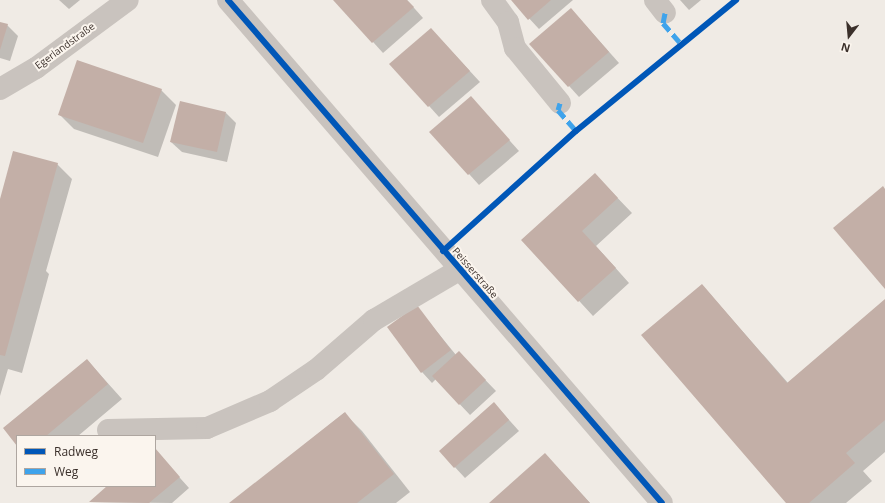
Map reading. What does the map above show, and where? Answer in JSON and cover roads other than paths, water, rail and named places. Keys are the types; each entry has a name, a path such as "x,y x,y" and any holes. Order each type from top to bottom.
{"street":[{"name":"Egerlandstraße","path":"0,89 36,68 128,0"},
{"name":"Peisserstraße","path":"228,0 459,270 662,503"},
{"path":"492,0 508,22 515,48 560,103"},
{"path":"108,430 207,428 270,401 316,370 374,320 459,270"}]}
